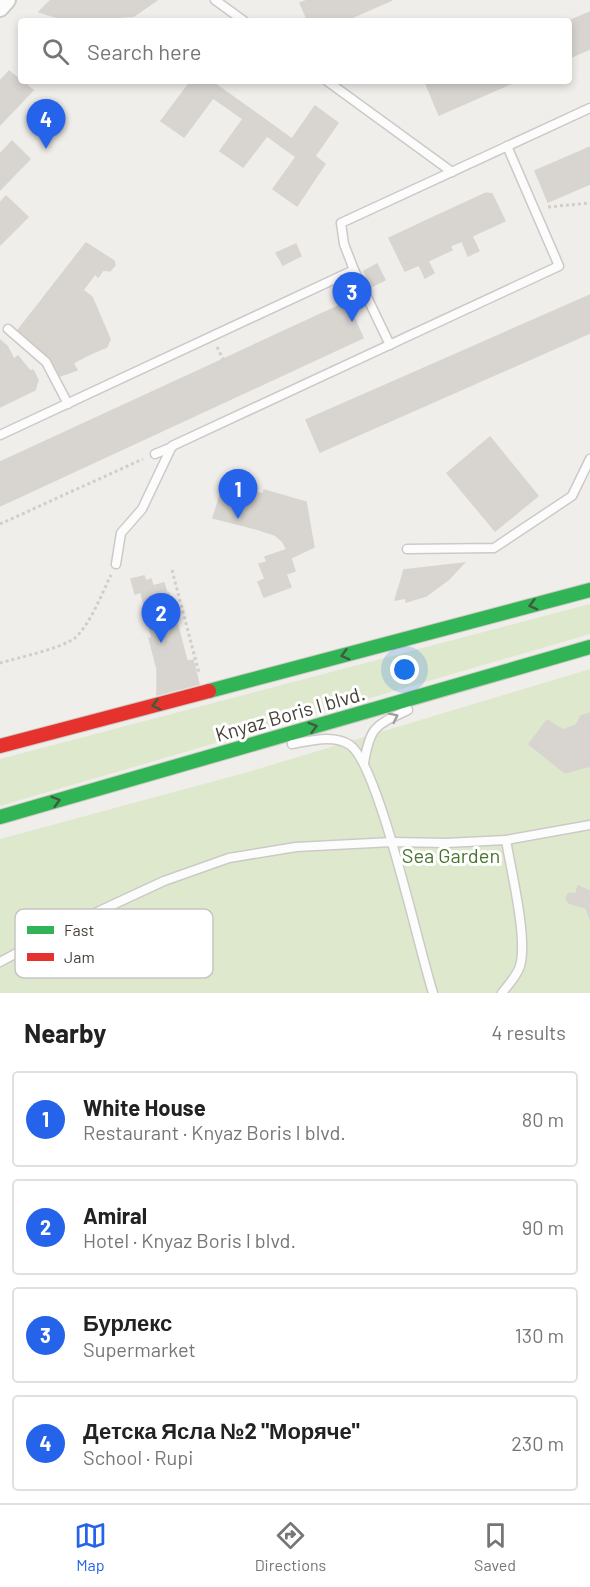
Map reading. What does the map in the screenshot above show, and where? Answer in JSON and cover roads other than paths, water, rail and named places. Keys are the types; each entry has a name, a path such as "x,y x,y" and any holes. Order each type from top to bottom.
{"main road":[{"name":"Knyaz Boris I blvd.","path":"0,746 590,590"},
{"name":"Knyaz Boris I blvd.","path":"0,817 590,646"}],"street":[{"path":"0,8 7,0"}],"lane":[{"path":"215,0 240,18"},
{"path":"331,84 452,172"},
{"path":"390,345 354,270 344,244 341,223 590,108"},
{"path":"155,454 559,266 507,146"},
{"path":"0,435 354,270"},
{"path":"8,329 46,362 68,404"},
{"path":"116,564 121,533 142,509 172,446"},
{"path":"407,549 494,548 572,496 590,459"},
{"path":"364,763 369,737 378,725 472,681"},
{"path":"287,745 335,739 353,748 364,763 392,842 433,993"},
{"path":"201,759 277,747"},
{"path":"104,909 164,881 229,858 297,847 392,842 446,843 506,840 590,825"},
{"path":"502,993 518,972 521,963 522,933 506,840"},
{"path":"0,962 15,954"}],"place":[{"name":"Детска Ясла №2 \"Моряче\"","path":"46,149"},
{"name":"Бурлекс","path":"352,322"},
{"name":"White House","path":"238,519"},
{"name":"Amiral","path":"161,643"}],"park label":[{"name":"Sea Garden","path":"451,855"}]}
